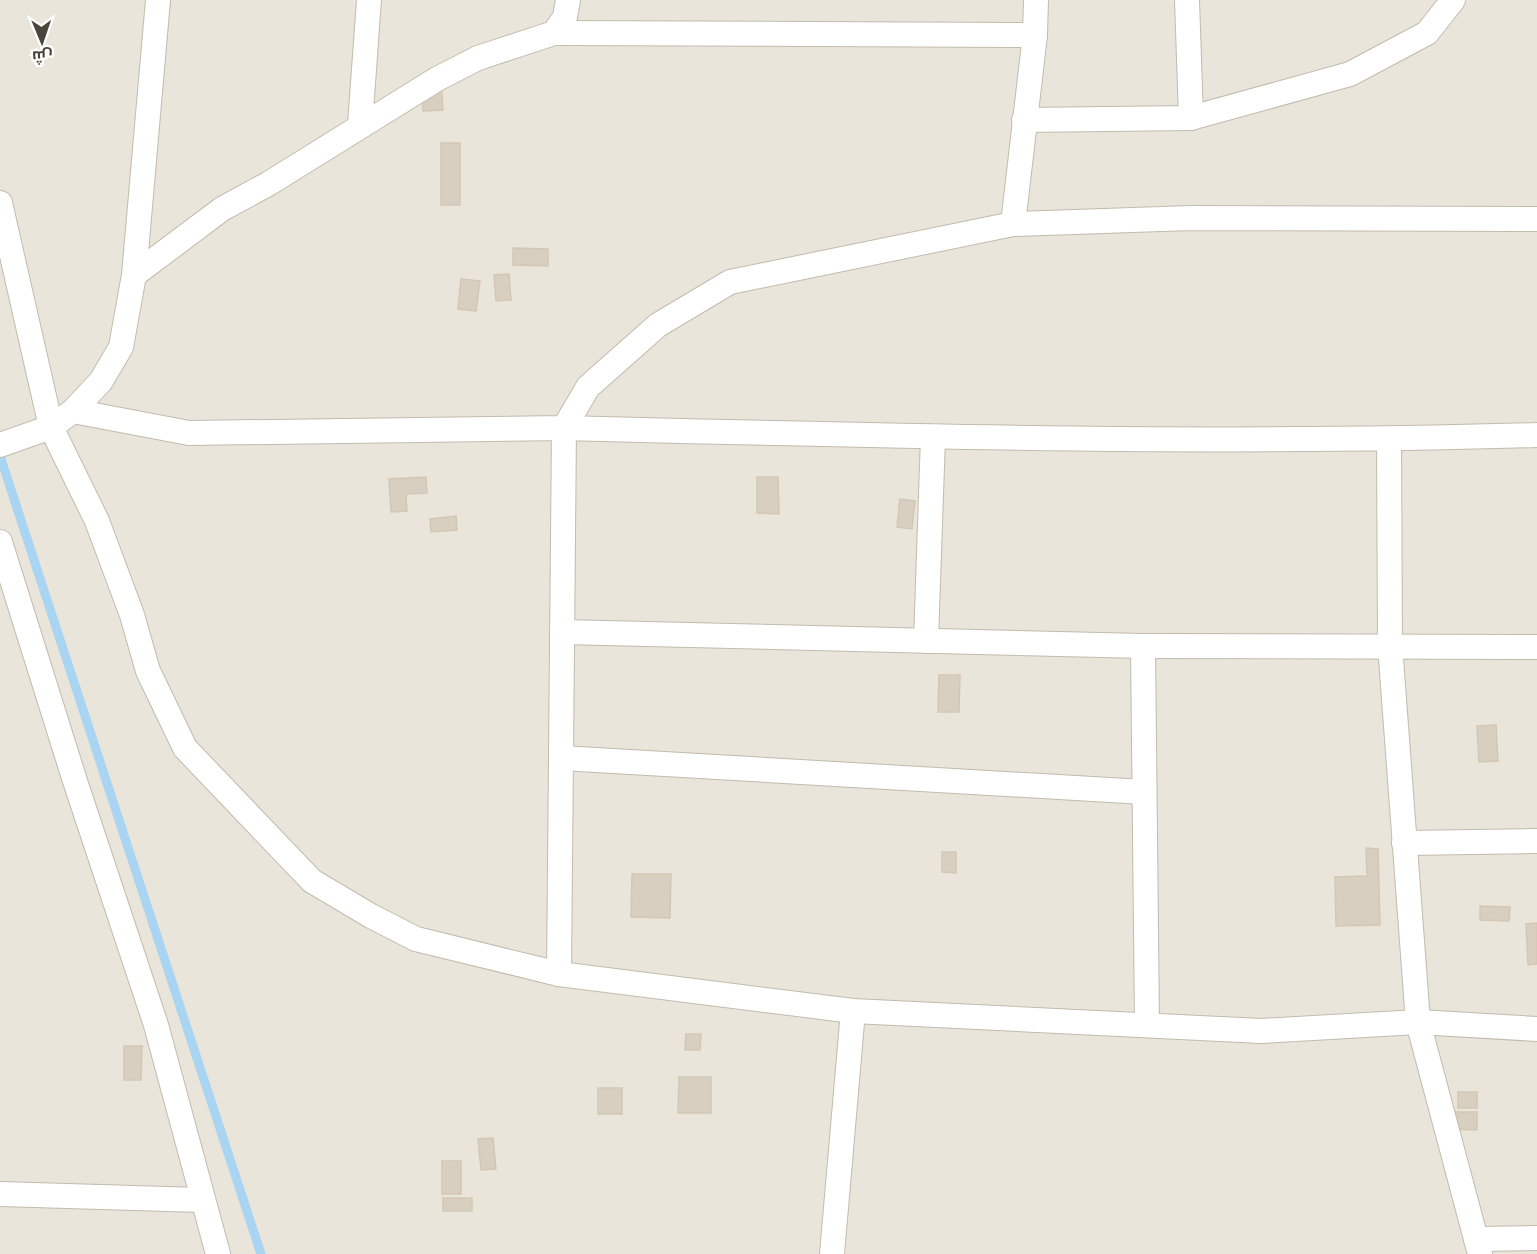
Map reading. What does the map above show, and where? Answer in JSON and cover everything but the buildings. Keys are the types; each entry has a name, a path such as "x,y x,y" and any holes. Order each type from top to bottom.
{"street":[{"path":"0,445 51,427 73,411 101,381 122,347 134,275 158,0"},
{"path":"360,125 369,0"},
{"path":"554,33 565,17 568,0"},
{"path":"1012,224 1035,35 1036,0"},
{"path":"1187,0 1191,118"},
{"path":"1024,120 1191,118 1350,74 1427,33 1453,0"},
{"path":"134,275 222,209 268,184 437,79 478,58 554,33 1035,35"},
{"path":"0,203 51,427 97,521 132,615 148,671 184,748 312,881 371,916 416,939 559,974 853,1011 1261,1031 1418,1023 1537,1029"},
{"path":"559,974 564,428 588,387 658,325 729,282 1012,224 1191,218 1537,219"},
{"path":"73,411 189,433 564,428 933,437 1389,440 1537,435"},
{"path":"926,641 933,437"},
{"path":"1389,440 1390,645 1418,1023 1478,1246 1537,1238"},
{"path":"0,542 75,781 156,1026 201,1200 218,1254"},
{"path":"562,632 1143,646 1537,647"},
{"path":"1143,646 1147,1025"},
{"path":"561,758 1144,792"},
{"path":"1404,843 1537,841"},
{"path":"832,1254 853,1011"},
{"path":"0,1194 201,1200"}],"shaded area":[{"path":"0,0 1537,0 1537,1254 0,1254"}],"waterway":[{"path":"0,456 261,1254"}]}
